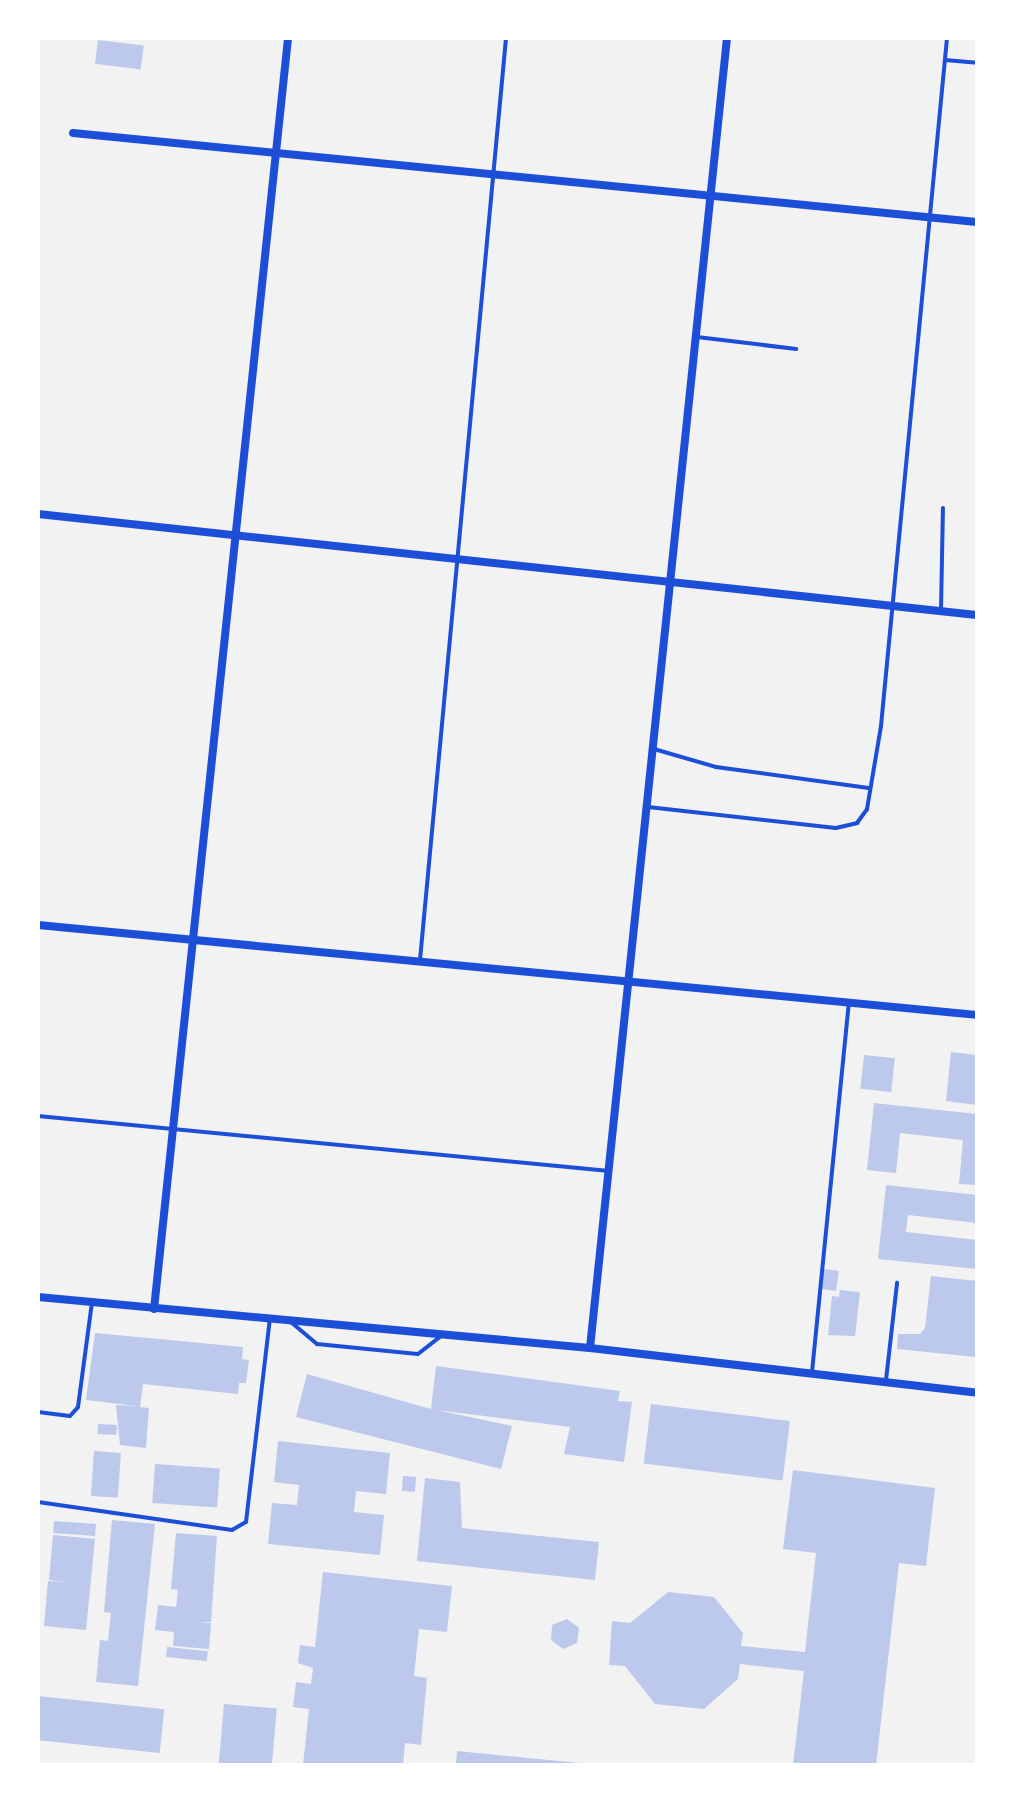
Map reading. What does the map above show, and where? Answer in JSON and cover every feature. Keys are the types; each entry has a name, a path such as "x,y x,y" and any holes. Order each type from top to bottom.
{"street":[{"path":"154,1309 288,38"},
{"path":"590,1348 672,585 708,195 727,38"},
{"path":"73,133 977,222"},
{"path":"38,514 237,533 672,585 977,615"},
{"path":"38,925 977,1015"},
{"path":"38,1297 590,1348 977,1393"}],"lane":[{"path":"419,962 454,559 506,38"},
{"path":"648,807 836,828 857,823 867,809 881,726 890,606 947,38"},
{"path":"945,60 977,63"},
{"path":"695,337 796,349"},
{"path":"940,611 943,508"},
{"path":"654,749 716,767 869,788"},
{"path":"811,1374 849,1003"},
{"path":"38,1116 609,1171"},
{"path":"886,1383 897,1283"},
{"path":"38,1412 70,1416 78,1407 92,1302"},
{"path":"38,1502 232,1530 246,1522 270,1319"},
{"path":"291,1321 317,1344 418,1354 443,1335"}],"building":[{"path":"98,40 144,46 141,69 95,64"},
{"path":"951,1052 977,1055 977,1105 946,1101"},
{"path":"864,1055 895,1058 891,1092 860,1089"},
{"path":"874,1103 977,1114 977,1185 959,1184 963,1140 900,1133 896,1173 867,1170"},
{"path":"886,1185 977,1195 977,1223 908,1215 906,1232 977,1240 977,1269 878,1259"},
{"path":"824,1269 839,1271 836,1291 821,1289"},
{"path":"931,1276 977,1281 976,1357 897,1349 898,1334 920,1334 925,1328"},
{"path":"840,1290 860,1292 855,1336 828,1335 832,1296 839,1297"},
{"path":"95,1333 243,1347 242,1359 249,1360 246,1383 239,1383 238,1394 143,1384 140,1407 149,1408 146,1448 120,1445 116,1405 137,1406 86,1400"},
{"path":"436,1366 620,1391 618,1401 632,1402 624,1462 564,1454 570,1427 437,1410 512,1426 501,1469 296,1417 307,1374 431,1409"},
{"path":"651,1404 790,1421 783,1481 644,1464"},
{"path":"98,1424 117,1425 116,1435 97,1434"},
{"path":"278,1441 390,1453 386,1494 356,1491 354,1512 384,1515 380,1555 268,1544 272,1503 297,1505 299,1485 274,1482"},
{"path":"94,1451 121,1453 118,1498 91,1496"},
{"path":"155,1464 220,1469 217,1507 152,1503"},
{"path":"793,1470 935,1488 926,1566 899,1563 876,1765 793,1765 804,1671 740,1664 738,1679 704,1709 655,1704 625,1666 609,1665 612,1621 630,1623 668,1592 714,1597 743,1633 741,1646 805,1652 816,1553 783,1549"},
{"path":"403,1476 416,1477 415,1492 402,1491"},
{"path":"425,1478 460,1482 462,1528 599,1542 595,1580 417,1561"},
{"path":"112,1520 155,1524 138,1686 96,1682 100,1640 108,1641 111,1613 104,1612"},
{"path":"54,1521 96,1524 95,1536 53,1533"},
{"path":"176,1533 217,1536 211,1622 199,1622 211,1623 209,1649 173,1646 174,1632 155,1630 158,1605 176,1607 178,1590 171,1589"},
{"path":"53,1535 95,1539 86,1630 44,1626 48,1581 67,1582 49,1580"},
{"path":"323,1572 452,1586 447,1632 419,1629 414,1676 427,1678 421,1745 405,1743 403,1765 303,1765 309,1709 293,1707 296,1682 311,1684 313,1668 298,1663 300,1645 315,1647"},
{"path":"567,1619 579,1628 577,1643 563,1649 551,1640 552,1625"},
{"path":"167,1647 208,1651 207,1661 166,1657"},
{"path":"38,1696 164,1709 160,1753 38,1740"},
{"path":"224,1704 277,1709 272,1765 219,1765"},
{"path":"457,1751 579,1763 579,1765 456,1765"}]}
